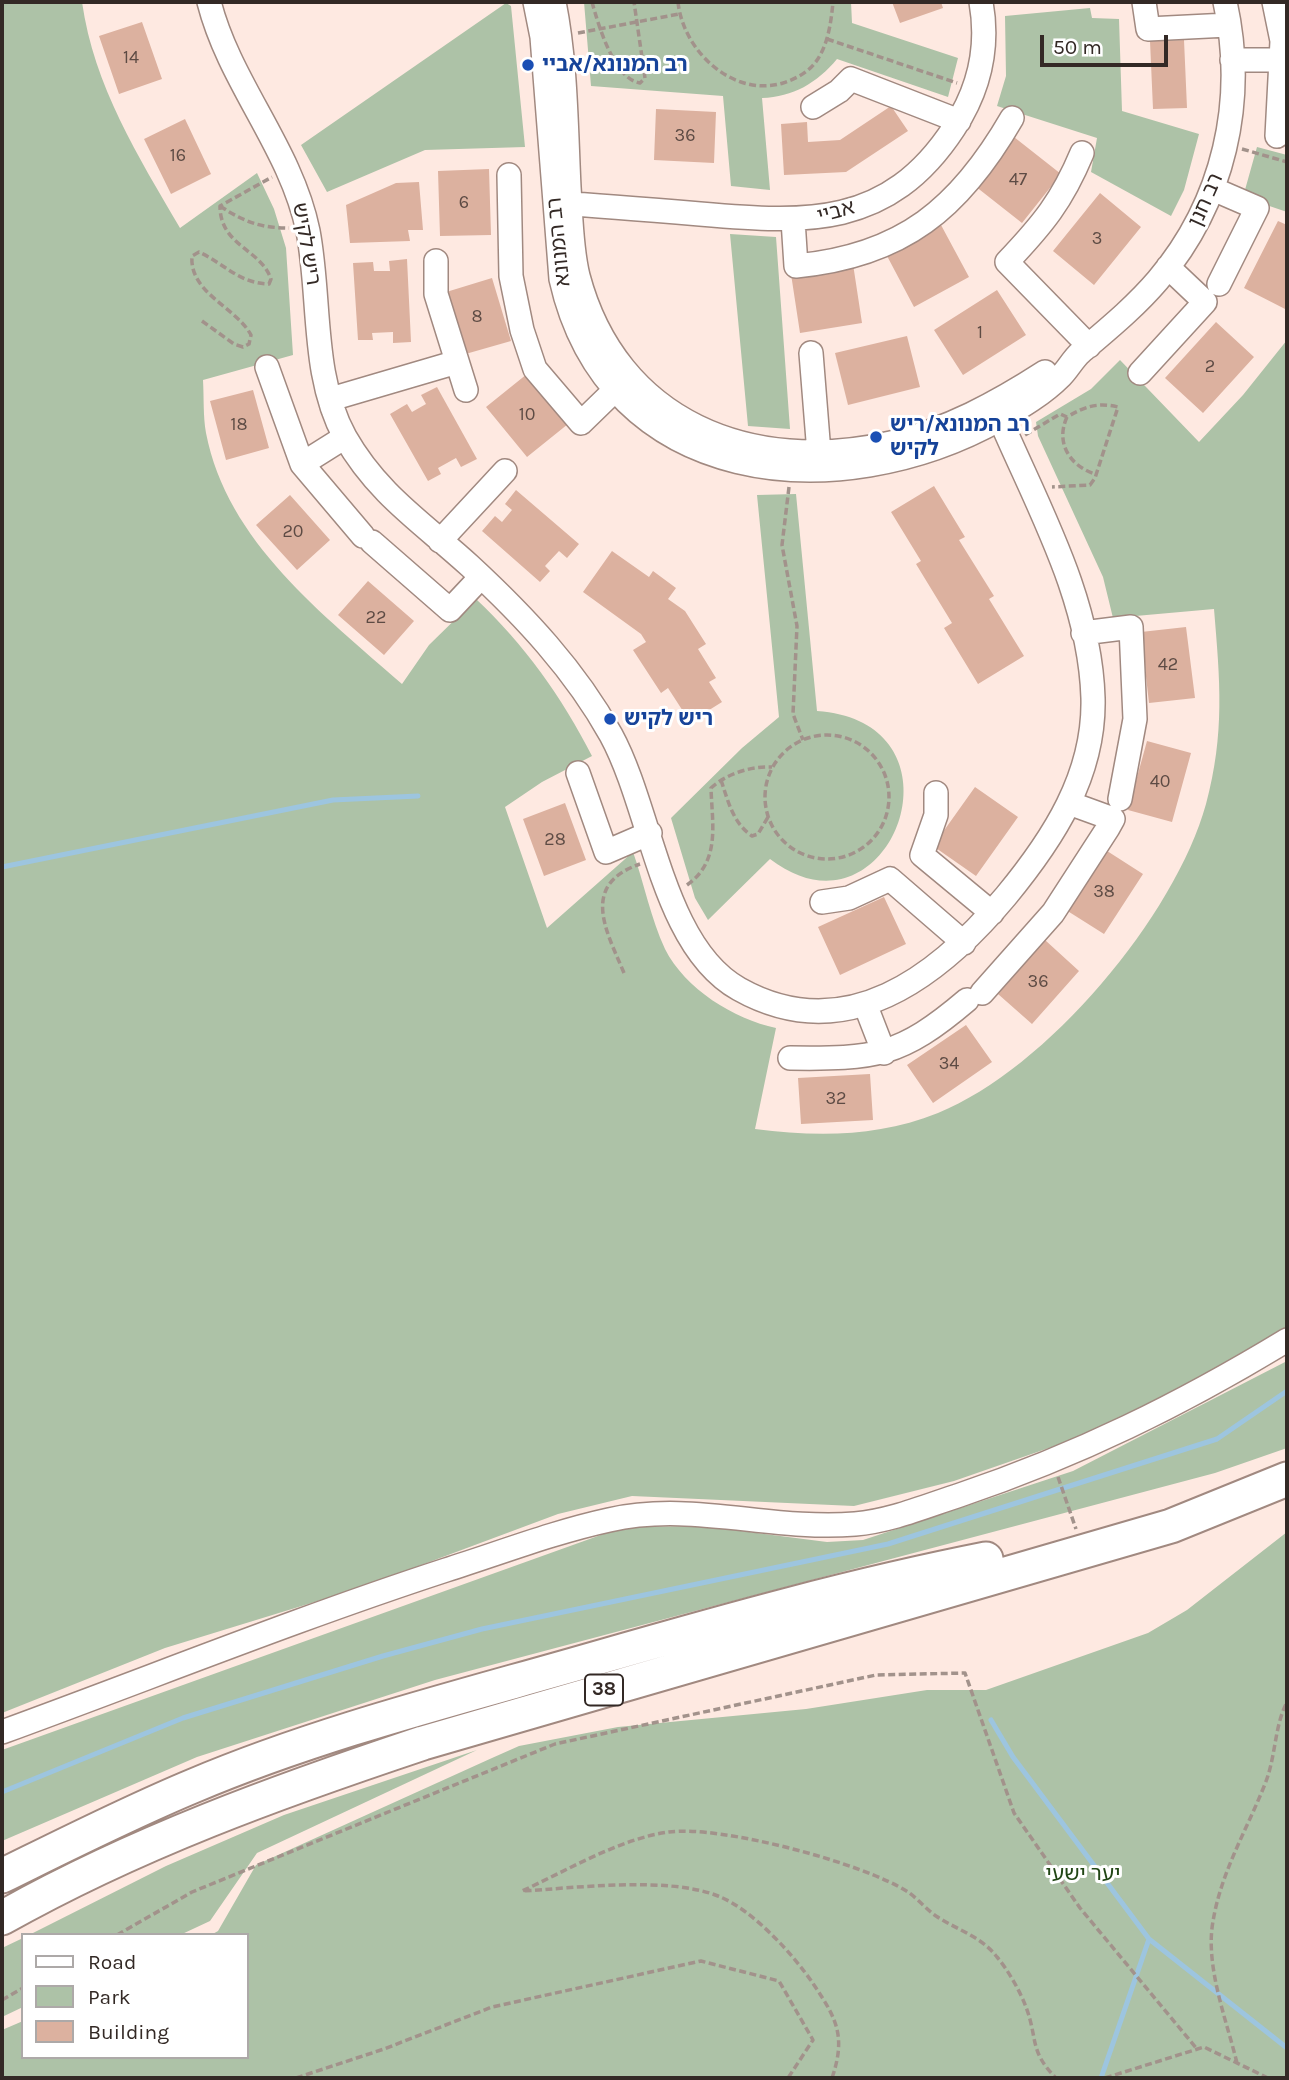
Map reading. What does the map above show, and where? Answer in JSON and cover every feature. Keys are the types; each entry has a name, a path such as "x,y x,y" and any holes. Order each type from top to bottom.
{"highway":[{"name":"38","path":"2,1918 194,1825 310,1780 423,1743 1171,1526 1224,1507 1287,1479"},
{"name":"38","path":"2,1876 195,1785 404,1713 877,1580 1080,1541 1224,1507"}],"street":[{"name":"ריש לקיש","path":"209,2 218,33 233,67 288,169 307,227 319,341 331,399 345,437 386,494 481,577 547,644 597,712 627,769 682,927 694,948 720,976 738,989 782,1007 837,1010 865,1004 912,984 964,943 992,913 1049,841 1079,779 1092,725 1091,686 1083,633 1070,584 997,412"},
{"name":"רב המנונא","path":"535,2 542,37 562,203 577,272 585,299 607,347 645,394 665,410 715,436 776,451 818,453 893,443 997,412"},
{"name":"רב המנונא","path":"554,2 560,37 566,301 584,345 616,389 657,425 701,449 750,465 792,471 830,472 888,463 949,443 997,412"},
{"name":"אביי","path":"562,203 793,220 828,217 853,209 906,182 927,164 959,121 975,89 984,50 981,2"},
{"path":"1144,2 1148,29 1228,25"},
{"name":"רב חנן","path":"997,412 1046,390 1084,350 1132,307 1184,246 1213,188 1226,145 1233,91 1225,2"},
{"path":"1274,2 1280,27 1282,60 1277,136"},
{"path":"1232,60 1282,60"},
{"path":"813,107 839,91 850,79 959,121"},
{"path":"793,220 796,266 854,256 888,243 923,225 948,206 997,144 1012,118"},
{"path":"1082,153 1066,193 1044,223 1007,262 1084,350"},
{"path":"509,174 510,276 522,330 535,369 581,423 616,389"},
{"path":"1213,188 1257,208 1219,284"},
{"path":"436,261 436,294 466,390"},
{"path":"1140,373 1205,302 1168,267"},
{"path":"811,353 818,453"},
{"path":"331,399 457,362"},
{"path":"267,367 302,464 368,539 450,610 481,577"},
{"path":"302,464 345,437"},
{"path":"440,541 505,471"},
{"path":"1083,633 1131,627 1135,719 1120,799"},
{"path":"578,773 606,852 650,833"},
{"path":"936,793 936,815 922,855 992,913"},
{"path":"790,1058 850,1059 884,1053 924,1033 974,997 1053,914 1087,865 1113,819 1069,803"},
{"path":"822,902 849,898 890,879 964,943"},
{"path":"865,1004 884,1053"},
{"path":"2,1732 336,1606 578,1527 646,1514 688,1513 824,1525 858,1524 901,1514 1053,1463 1173,1406 1287,1340"}],"path":[{"path":"592,2 599,29 622,73 633,82 640,83 645,78 634,2"},
{"path":"678,2 685,31 703,56 722,73 742,84 769,87 797,78 814,64 827,39 833,2"},
{"path":"560,37 679,14"},
{"path":"827,39 975,89"},
{"path":"1226,145 1287,162"},
{"path":"220,206 288,169"},
{"path":"220,206 242,221 263,228 307,227"},
{"path":"202,321 233,344 243,347 249,344 251,335 247,326 203,287 191,268 192,256 199,252 233,276 252,284 269,284 271,279 268,268 241,248 226,229 220,218 220,206"},
{"path":"1029,487 1076,488 1090,485 1096,475 1118,407 1105,404 1088,406 1067,417 1062,439 1066,450 1082,470 1096,475"},
{"path":"1011,445 1048,419 1060,414 1067,417"},
{"path":"792,471 782,545 797,626 793,714 803,740"},
{"path":"824,735 839,736 868,750 878,762 889,791 884,821 866,846 853,854 823,859 794,850 782,841 768,817 764,798 772,767 781,754 803,740 824,735"},
{"path":"671,896 696,878 710,857 714,833 711,789 721,779 758,766 772,767"},
{"path":"721,779 729,804 746,832 752,836 758,834 768,817"},
{"path":"624,973 601,918 604,895 626,869 658,858"},
{"path":"1053,1463 1080,1541"},
{"path":"120,1933 192,1892 555,1744 876,1675 965,1673 1014,1813 1080,1908 1197,2049"},
{"path":"1237,2063 1216,1972 1212,1929 1227,1866 1266,1782 1275,1751 1280,1715 1287,1702"},
{"path":"832,2078 840,2040 836,2018 799,1961 771,1933 719,1896 680,1887 522,1891 639,1838 668,1832 702,1830 776,1845 874,1876 909,1892 935,1916 984,1942 1026,2007 1037,2057 1056,2078"},
{"path":"296,2078 384,2049 492,2007 701,1961 779,1981 813,2040 788,2078"},
{"path":"2,2000 21,1989"},
{"path":"1105,2078 1204,2047 1268,2078"}],"green space":[{"path":"2,2 82,2 96,63 107,91 134,147 180,228 257,173 274,209 286,248 293,355 203,380 206,433 217,472 235,508 257,542 311,603 402,684 429,645 476,599 526,653 555,692 592,756 542,782 505,807 547,928 633,852 656,926 674,964 712,1000 760,1024 776,1028 755,1129 848,1133 893,1127 938,1113 980,1092 1021,1062 1063,1025 1101,984 1136,939 1166,893 1190,848 1206,804 1216,754 1219,707 1214,609 1113,618 1103,577 1038,436 1036,422 1091,389 1120,360 1199,442 1243,395 1287,340 1287,1328 1229,1368 1092,1433 954,1481 854,1506 632,1496 558,1514 357,1589 165,1648 2,1713"},
{"path":"584,2 851,2 852,23 958,58 948,97 837,59 804,87 784,95 762,98 770,190 731,186 723,96 591,86"},
{"path":"506,3 511,6 525,147 425,150 327,192 301,145"},
{"path":"1090,8 1092,18 1119,19 1122,111 1199,134 1184,190 1171,216 1091,172 1097,138 997,106 1006,76 1005,16"},
{"path":"1257,147 1287,155 1287,212 1243,197"},
{"path":"730,234 776,237 790,429 748,426"},
{"path":"796,494 817,711 866,724 894,752 904,787 898,824 880,856 850,876 813,880 770,859 708,920 695,898 671,818 742,748 779,717 757,495"},
{"path":"1287,1361 1287,1448 1215,1473 435,1680 197,1757 2,1841 2,1750 623,1527 702,1526 827,1542 863,1540 1073,1471"},
{"name":"יער ישעי","path":"1287,1532 1287,2078 2,2078 2,2030 21,2022 21,2059 248,2059 248,1933 214,1933 256,1865 519,1746 618,1727 806,1709 927,1690 986,1690 1148,1633 1187,1610"},
{"path":"477,1750 257,1853 210,1921 184,1933 33,1933 166,1866 284,1815"},
{"path":"21,1939 21,2008 2,2017 2,1948"}],"building":[{"path":"892,2 941,2 943,8 900,23"},
{"path":"142,22 162,79 119,94 99,36"},
{"path":"1184,40 1187,108 1153,109 1150,41"},
{"path":"891,106 908,131 846,172 784,175 781,124 807,122 808,142 840,140"},
{"path":"656,109 716,112 714,163 654,160"},
{"path":"185,119 211,174 171,194 144,139"},
{"path":"1014,137 1061,174 1022,223 975,186"},
{"path":"489,169 491,235 440,236 438,171"},
{"path":"419,182 423,230 408,230 410,241 350,243 346,205 396,183"},
{"path":"1100,193 1141,227 1094,285 1053,251"},
{"path":"1278,221 1287,225 1287,310 1244,288"},
{"path":"941,225 969,277 914,307 886,254"},
{"path":"407,259 411,342 393,343 393,332 372,333 373,340 358,340 353,263 373,262 374,271 390,271 389,261"},
{"path":"853,264 862,323 800,333 791,274"},
{"path":"492,278 511,341 462,355 443,293"},
{"path":"997,290 1026,335 963,375 934,330"},
{"path":"1216,322 1254,357 1203,413 1165,378"},
{"path":"907,336 920,387 848,405 835,353"},
{"path":"527,374 568,424 527,457 486,407"},
{"path":"437,387 477,459 461,467 456,458 438,468 441,474 428,481 390,414 407,404 412,412 426,404 421,395"},
{"path":"253,390 269,448 226,460 210,401"},
{"path":"934,486 965,537 959,540 994,596 989,599 1024,656 978,684 944,628 952,623 916,564 921,561 891,512"},
{"path":"516,490 579,544 567,558 559,551 545,566 550,571 540,582 482,531 495,516 502,522 512,510 505,504"},
{"path":"290,495 330,540 297,570 256,525"},
{"path":"612,551 649,577 653,571 676,588 668,599 685,611 706,644 698,649 716,678 709,682 722,702 690,722 668,688 661,693 633,650 646,642 641,634 583,592"},
{"path":"368,581 414,621 384,655 338,615"},
{"path":"1186,627 1195,698 1149,703 1141,632"},
{"path":"1147,741 1191,753 1172,822 1128,810"},
{"path":"975,787 1018,817 976,876 933,846"},
{"path":"565,803 586,860 544,876 523,819"},
{"path":"1104,849 1143,874 1104,934 1066,910"},
{"path":"884,897 906,944 840,975 818,927"},
{"path":"1045,940 1079,971 1032,1024 998,994"},
{"path":"966,1025 992,1062 933,1103 907,1065"},
{"path":"870,1074 873,1120 801,1124 798,1078"}],"waterway":[{"path":"2,867 333,800 418,796"},
{"path":"2,1792 183,1718 383,1656 482,1629 888,1544 1217,1439 1287,1391"},
{"path":"991,1720 1013,1757 1149,1939 1287,2048"},
{"path":"1101,2078 1149,1939"}],"place":[{"name":"רב המנונא/אביי","path":"528,65"},
{"name":"רב המנונא/ריש לקיש","path":"876,437"},
{"name":"ריש לקיש","path":"610,719"}]}
